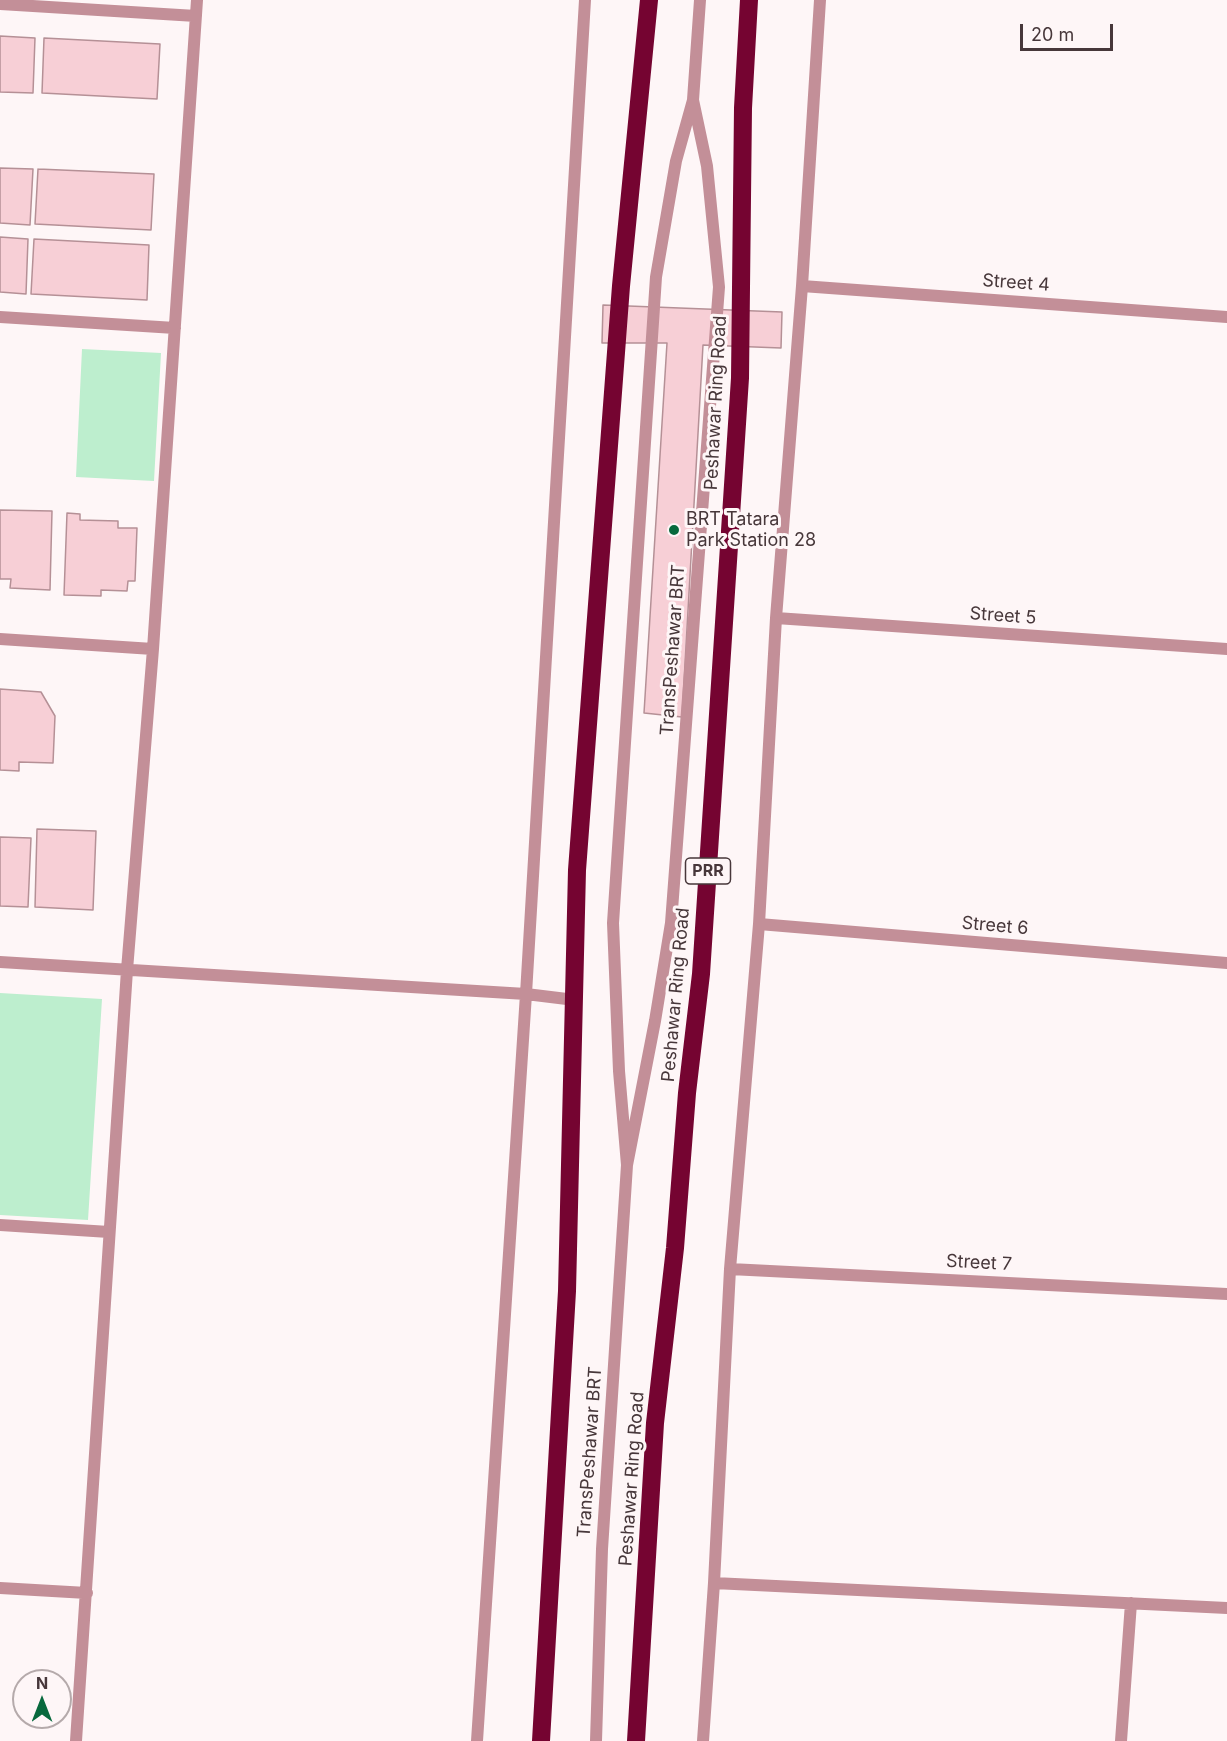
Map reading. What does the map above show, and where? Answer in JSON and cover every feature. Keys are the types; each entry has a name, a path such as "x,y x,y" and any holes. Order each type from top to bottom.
{"highway":[{"path":"541,1741 567,1291 577,870 621,286 649,0"},
{"name":"Peshawar Ring Road","path":"636,1741 655,1423 675,1248 687,1093 701,974 740,378 743,108 749,0"}],"street":[{"path":"76,1741 127,970 153,649 197,0"},
{"path":"477,1741 526,994 585,0"},
{"name":"TransPeshawar BRT","path":"627,1165 619,1071 613,923 656,277 676,161 693,100 700,0"},
{"path":"703,1741 714,1583 730,1269 759,924 776,618 802,286 820,0"},
{"path":"0,4 196,16"},
{"name":"TransPeshawar BRT","path":"596,1741 602,1549 627,1165 655,1021 670,922 719,287 707,166 693,100"},
{"name":"Street 4","path":"802,286 1227,317"},
{"path":"0,317 175,328"},
{"name":"Street 5","path":"776,618 1227,649"},
{"path":"0,639 153,649"},
{"name":"Street 6","path":"759,924 1227,963"},
{"path":"0,962 526,994 575,1000"},
{"path":"0,1225 109,1232"},
{"name":"Street 7","path":"730,1269 1227,1294"},
{"path":"714,1583 1227,1608"},
{"path":"0,1588 87,1593"},
{"path":"1121,1741 1131,1603"}],"green space":[{"path":"82,349 161,353 154,481 76,477"},
{"path":"0,993 102,999 88,1220 0,1215"}],"building":[{"path":"0,36 35,38 33,93 0,92"},
{"path":"44,38 160,44 157,99 42,93"},
{"path":"0,168 33,169 30,225 0,223"},
{"path":"38,169 154,174 151,230 35,224"},
{"path":"0,237 28,239 26,294 0,292"},
{"path":"34,239 149,245 147,300 31,294"},
{"name":"BRT Tatara Park Station 28","path":"603,305 782,312 781,348 703,345 682,717 644,713 667,343 602,343"},
{"path":"0,510 52,511 50,590 10,588 11,579 0,579"},
{"path":"67,513 80,514 80,520 118,521 118,528 137,528 135,581 128,581 127,591 101,590 101,596 64,595"},
{"path":"0,689 41,692 55,716 53,763 19,762 19,771 0,770"},
{"path":"37,829 96,831 93,910 35,907"},
{"path":"0,837 31,838 28,907 0,906"}],"place":[{"name":"BRT Tatara Park Station 28","path":"674,530"}]}
